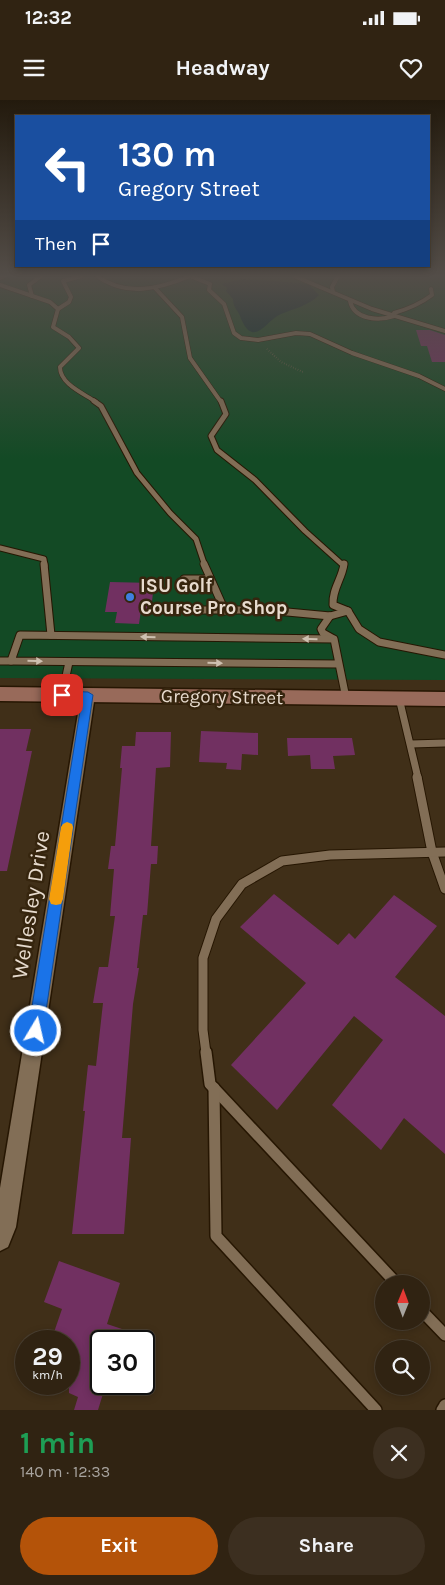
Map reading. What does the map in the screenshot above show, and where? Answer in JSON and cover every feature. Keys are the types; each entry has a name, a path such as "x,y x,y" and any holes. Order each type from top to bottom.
{"main road":[{"name":"Gregory Street","path":"0,694 445,699"}],"street":[{"name":"Wellesley Drive","path":"0,1239 6,1218 88,695"}],"lane":[{"path":"69,337 79,348 60,367 63,379 101,406 137,473 170,513 196,539 205,566 225,611"},
{"path":"186,337 190,358 202,377 220,399 226,414 210,436 212,444 222,455 264,488 320,546 344,564 344,572 336,582 332,596 333,605 348,612 359,629 379,642 445,655"},
{"path":"244,338 269,339 279,337"},
{"path":"324,337 338,347 428,379 445,389"},
{"path":"0,548 44,559 51,635"},
{"path":"205,566 196,574 184,580 210,578"},
{"path":"194,610 266,610 330,616 348,612"},
{"path":"330,616 321,628 323,633 334,640 346,698"},
{"path":"11,661 20,635 334,640"},
{"path":"0,661 339,664"},
{"path":"62,695 69,662"},
{"path":"399,698 432,852 445,889"},
{"path":"410,744 445,743"},
{"path":"389,1275 210,1084 203,1030 203,958 216,919 242,884 282,861 330,855 445,852"},
{"path":"214,1088 216,1236 376,1410"},
{"path":"430,1320 445,1336"},
{"path":"442,1410 445,1405"}],"path":[{"path":"244,338 268,350 287,366 303,372"}],"green space":[{"path":"0,337 445,337 445,680 0,678"}],"building":[{"path":"418,337 445,337 445,362 432,362 427,346 421,346"},
{"name":"ISU Golf Course Pro Shop","path":"110,582 154,583 151,611 141,610 139,624 115,623 117,612 105,612"},
{"path":"0,729 31,729 26,751 32,751 7,871 0,871"},
{"path":"201,731 258,733 258,755 242,754 241,770 226,769 227,763 199,762"},
{"path":"136,732 171,732 170,767 156,768 151,846 158,846 157,864 151,864 147,915 143,915 137,968 139,968 133,1004 122,1138 131,1138 124,1234 72,1234 88,1065 96,1066 103,1003 93,1003 99,967 108,967 115,916 110,916 114,869 108,869 111,846 115,846 122,768 120,768 122,746 135,746"},
{"path":"287,738 352,738 355,755 333,756 335,769 311,769 310,755 288,756"},
{"path":"274,894 338,945 349,933 355,939 394,895 437,926 395,977 445,1016 445,1154 404,1118 381,1150 332,1105 383,1040 354,1016 277,1110 231,1065 306,983 240,927"},
{"path":"59,1261 120,1283 107,1324 122,1330 90,1330 90,1395 103,1395 98,1410 74,1410 78,1397 74,1395 80,1395 80,1330 55,1330 62,1309 44,1302"}],"slow traffic":[{"path":"56,899 67,827"}],"place":[{"name":"ISU Golf Course Pro Shop","path":"130,597"}],"route":[{"path":"36,1031 88,695 62,695"}]}
